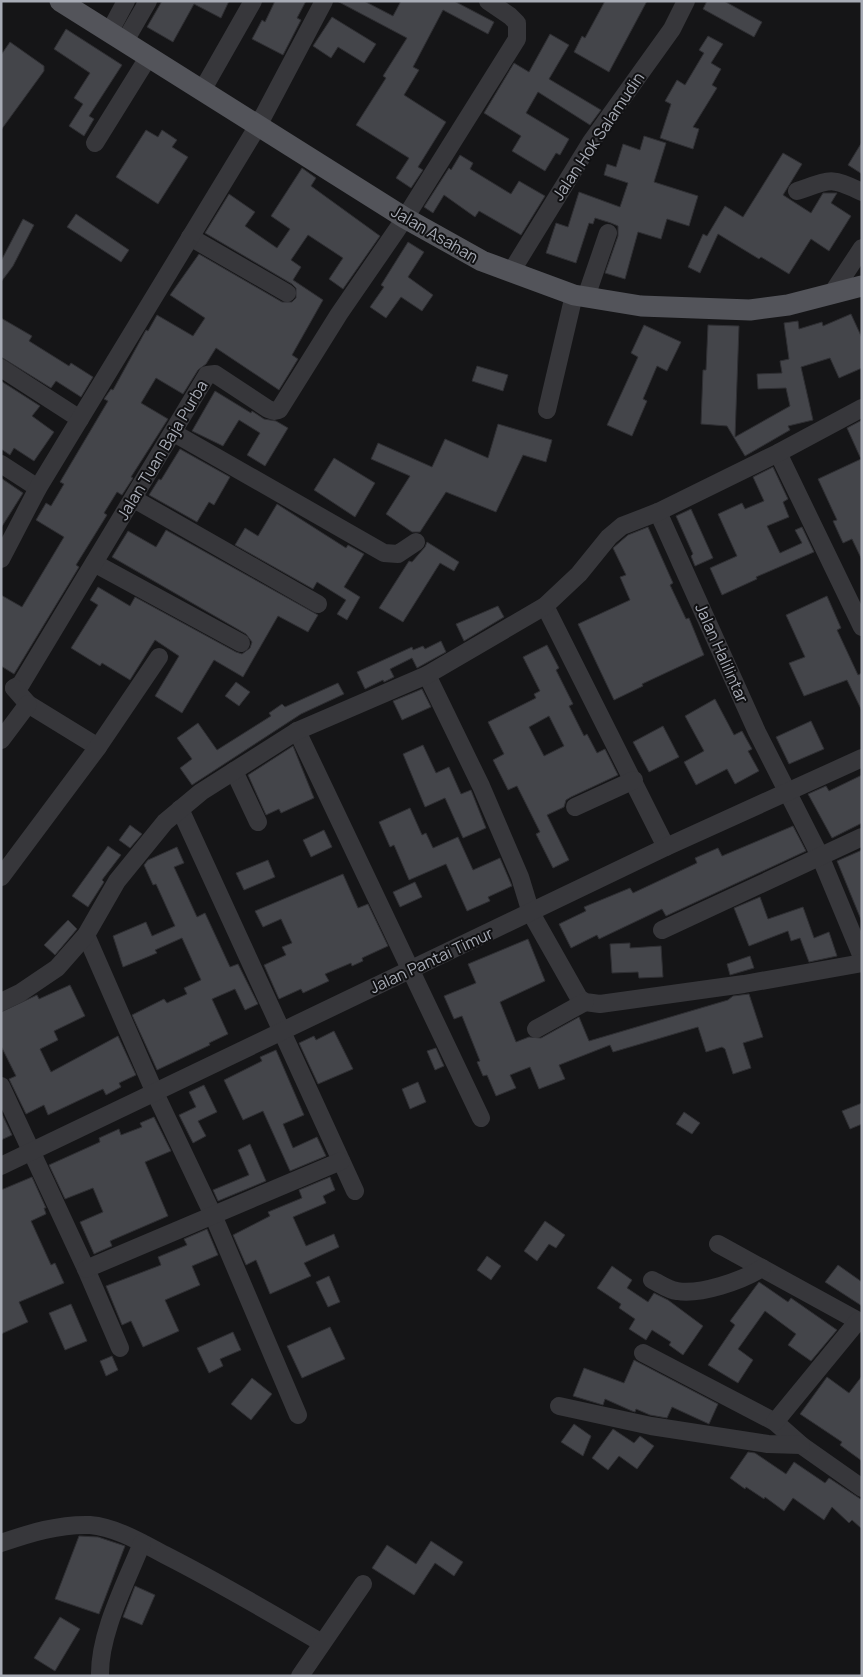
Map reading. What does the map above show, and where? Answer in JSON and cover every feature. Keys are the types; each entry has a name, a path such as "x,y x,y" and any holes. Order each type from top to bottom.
{"main road":[{"name":"Jalan Asahan","path":"60,1 259,124 405,218 482,261 511,272 580,296 651,307 750,310 788,305 861,288"}],"street":[{"path":"118,36 126,1"},
{"path":"118,36 148,1"},
{"path":"203,90 253,1"},
{"path":"1,559 38,488 259,124 324,1"},
{"path":"405,218 517,39 517,24 510,16 488,1"},
{"name":"Jalan Hok Salamudin","path":"511,272 591,142 672,29 686,1"},
{"path":"94,143 149,56"},
{"path":"797,191 828,181 840,181 862,192"},
{"name":"Jalan Tuan Baja Purba","path":"8,687 20,684 174,434 205,378 210,373 215,374 268,409 274,412 279,410 339,314 405,218"},
{"path":"547,410 580,296 608,233"},
{"path":"190,237 287,293"},
{"path":"831,296 862,248"},
{"path":"1,368 80,419"},
{"path":"1,1002 20,993 57,968 86,935 117,881 165,822 201,792 297,731 427,675 545,606 579,574 615,531 622,526 658,512 778,453 862,408"},
{"path":"174,434 384,552 398,554 416,542"},
{"path":"778,453 862,627"},
{"path":"1,464 38,488"},
{"path":"134,499 318,604"},
{"name":"Jalan Halilintar","path":"658,512 757,732 820,856 862,957"},
{"path":"94,562 241,643"},
{"path":"545,606 666,847"},
{"path":"1,877 98,748 160,657"},
{"path":"427,675 485,794 520,877 531,913 574,993 585,1002 600,1004 744,984 862,963"},
{"path":"8,687 28,704 98,748"},
{"path":"1,740 28,704"},
{"path":"297,731 410,969 460,1069 481,1118"},
{"name":"Jalan Pantai Timur","path":"1,1166 155,1093 281,1030 531,913 666,847 862,758"},
{"path":"234,771 258,822"},
{"path":"574,807 634,780"},
{"path":"180,809 355,1191"},
{"path":"662,930 862,837"},
{"path":"86,935 155,1093 214,1215 298,1415"},
{"path":"536,1029 585,1002"},
{"path":"1,1086 33,1151 120,1348"},
{"path":"86,1269 341,1161"},
{"path":"718,1244 860,1322 775,1422"},
{"path":"652,1280 676,1291 693,1291 747,1278 762,1268"},
{"path":"643,1353 775,1422 801,1445 862,1488"},
{"path":"559,1406 651,1426 768,1444 801,1445"},
{"path":"1,1543 41,1530 92,1525 142,1543 222,1584 322,1643"},
{"path":"100,1676 100,1657 105,1637 142,1543"},
{"path":"300,1676 363,1584"}],"building":[{"path":"162,1 229,1 221,18 194,4 173,42 147,27"},
{"path":"275,1 306,1 297,18 301,20 283,55 252,39 262,20 265,22"},
{"path":"337,1 364,1 393,16 401,1 454,1 494,22 488,34 443,10 413,67 419,70 404,95 446,122 418,167 423,170 411,188 396,178 409,158 356,125 386,78 383,76 407,38"},
{"path":"605,1 647,1 609,72 574,52 582,36 585,38"},
{"path":"707,1 724,1 762,22 754,37 703,9"},
{"path":"332,17 376,44 364,63 338,47 331,58 313,46"},
{"path":"66,29 122,65 89,116 94,119 84,136 69,126 83,104 74,98 90,73 54,49"},
{"path":"550,34 569,45 549,79 601,110 590,125 538,92 526,113 569,139 560,155 556,153 545,171 512,151 521,136 484,113 514,63 529,72"},
{"path":"708,36 723,44 711,63 721,69 712,85 717,88 693,127 699,129 693,149 660,138 671,104 665,101 677,80 685,85 704,53 699,50"},
{"path":"10,42 44,66 44,71 1,130 1,55"},
{"path":"146,130 158,137 162,130 177,140 172,147 188,157 158,204 116,177"},
{"path":"644,136 666,143 654,182 698,196 689,226 667,219 661,239 638,232 625,279 605,273 618,236 618,226 611,223 595,218 593,224 589,223 576,263 546,253 556,223 568,227 579,192 620,207 628,183 604,175 607,164 616,167 623,144 640,150"},
{"path":"862,142 862,174 848,165"},
{"path":"783,153 802,164 783,195 811,213 823,193 837,193 831,203 851,216 829,251 811,239 789,274 761,257 759,259 718,234 700,273 688,267 703,234 707,236 725,206 743,217"},
{"path":"460,155 473,163 470,169 511,194 519,181 545,196 521,235 479,211 475,217 444,195 433,213 424,207 449,168 451,170"},
{"path":"302,168 316,178 311,186 380,236 343,289 329,279 343,258 308,235 291,260 301,267 293,280 323,300 292,355 298,359 279,390 216,348 206,364 198,370 183,394 156,378 141,403 168,419 131,477 133,478 122,495 117,492 104,513 107,515 76,565 79,567 14,674 1,666 1,595 22,607 64,537 36,520 46,503 51,506 64,484 60,482 108,401 104,399 111,389 113,390 146,330 148,331 157,315 193,336 205,318 170,295 199,254 282,302 292,302 296,298 296,288 292,284 205,233 229,194 255,212 245,226 277,248 290,229 271,216"},
{"path":"76,214 129,250 121,262 67,227"},
{"path":"23,219 34,225 13,266 1,282 1,261"},
{"path":"408,242 424,252 408,277 433,295 422,311 401,297 386,318 370,307 384,287 381,285"},
{"path":"851,314 862,338 862,368 839,378 830,358 801,367 813,420 788,426 790,430 745,456 727,426 701,424 703,370 706,370 708,325 739,326 735,437 790,406 786,388 758,389 757,374 782,373 780,361 789,359 784,323 798,321 799,329 822,322 823,326"},
{"path":"1,318 32,336 29,341 69,366 71,363 93,377 81,397 56,381 51,388 1,357"},
{"path":"644,325 681,342 667,371 657,366 643,399 647,401 632,436 607,425 638,357 631,353"},
{"path":"477,366 508,375 503,391 472,381"},
{"path":"1,381 40,406 32,416 54,432 34,461 14,448 10,455 1,449"},
{"path":"215,391 251,413 252,411 264,419 276,421 288,428 265,466 247,455 260,433 239,420 223,446 192,431"},
{"path":"862,420 862,560 852,539 843,543 833,521 837,520 818,479 861,459 847,428"},
{"path":"498,424 552,440 546,462 523,455 496,512 446,492 420,532 412,532 386,514 410,476 371,459 378,443 432,467 445,439 488,458"},
{"path":"180,449 230,477 214,505 209,502 197,522 149,495 159,479 161,480"},
{"path":"334,458 375,483 355,517 314,490"},
{"path":"773,467 788,499 783,502 789,517 767,526 780,553 802,543 795,530 802,527 814,552 756,577 757,579 722,595 710,568 737,556 718,514 742,503 745,509 764,501 753,477"},
{"path":"1,478 23,493 1,528"},
{"path":"277,504 346,548 348,545 364,554 344,587 360,597 347,620 337,614 346,600 317,582 313,589 235,545 245,528 258,536"},
{"path":"691,509 713,558 695,566 691,556 693,554 676,516"},
{"path":"648,527 673,583 670,585 686,619 689,618 704,655 642,684 643,686 614,700 578,624 630,600 620,577 626,575 613,548 628,535"},
{"path":"166,530 318,615 308,632 278,616 243,677 214,660 182,713 155,696 179,656 155,640 130,680 102,663 100,666 71,648 98,605 90,600 98,587 130,606 135,597 236,652 242,654 250,648 252,642 246,634 112,557 128,531 156,547"},
{"path":"427,542 459,562 454,571 440,563 403,622 379,608 409,561 412,562"},
{"path":"827,596 841,628 837,630 858,675 862,673 862,711 847,680 804,696 789,663 805,657 786,615"},
{"path":"498,606 504,617 464,641 456,624"},
{"path":"441,641 446,652 417,668 412,658 390,669 394,677 365,689 357,672 412,647 413,650 423,646 425,649"},
{"path":"547,645 559,668 556,670 573,704 569,706 584,736 587,734 597,753 605,749 618,775 571,797 566,800 564,807 547,815 569,860 553,868 536,834 540,832 517,786 508,790 493,760 504,754 488,722 536,698 534,694 540,691 523,657","holes":["549,716 564,746 544,756 529,727"]},
{"path":"236,682 250,692 239,706 225,696"},
{"path":"338,683 344,694 301,714 192,785 180,768 192,759 177,738 198,723 217,750 271,716 269,713 282,704 285,707"},
{"path":"422,689 431,707 402,720 393,701"},
{"path":"715,699 734,735 742,731 752,749 748,751 759,771 735,784 727,769 696,785 684,762 704,751 685,716"},
{"path":"811,721 824,749 789,764 776,737"},
{"path":"663,726 679,757 649,772 633,742"},
{"path":"423,745 436,773 449,767 461,794 471,790 486,828 463,838 445,798 425,807 403,754"},
{"path":"293,746 314,798 281,813 279,809 266,815 248,775"},
{"path":"862,775 862,823 832,838 808,794 826,786 829,791"},
{"path":"410,808 422,835 426,833 433,848 458,837 473,870 500,858 512,886 488,897 490,901 467,911 446,864 409,880 394,845 390,847 379,822"},
{"path":"130,825 142,834 130,848 119,840"},
{"path":"793,826 806,851 666,916 662,909 599,939 597,935 571,948 559,924 586,911 584,907 630,888 633,893 697,863 695,858 718,848 722,856"},
{"path":"324,830 332,847 311,857 303,840"},
{"path":"108,846 121,855 102,880 104,882 88,907 72,896"},
{"path":"177,847 184,863 174,867 197,917 205,913 230,967 238,964 258,1004 245,1010 235,989 212,999 228,1034 209,1043 210,1045 157,1070 132,1015 164,999 167,1003 187,994 184,988 201,980 182,938 155,950 157,953 123,967 113,936 146,922 152,936 175,926 156,884 153,885 144,865 148,860"},
{"path":"862,850 862,922 837,861"},
{"path":"268,860 275,877 244,890 236,873"},
{"path":"343,874 358,908 368,904 388,946 362,958 363,961 352,966 351,963 325,974 329,981 303,993 301,989 279,999 264,965 286,955 282,947 292,943 281,919 263,927 255,911"},
{"path":"415,882 422,897 400,907 393,892"},
{"path":"760,897 768,919 803,907 814,938 829,932 837,956 809,962 800,938 791,941 788,931 749,946 734,908"},
{"path":"68,920 77,929 55,955 44,945"},
{"path":"528,939 545,981 500,1002 516,1042 529,1037 541,1038 579,1017 589,1041 728,1000 733,996 749,994 763,1037 743,1043 751,1068 733,1074 725,1049 722,1047 706,1052 698,1027 613,1052 610,1045 559,1065 565,1079 539,1089 530,1067 510,1075 516,1088 496,1096 487,1075 483,1076 477,1062 480,1061 462,1016 454,1019 444,996 476,983 468,964"},
{"path":"630,943 630,948 661,946 663,977 639,978 638,972 612,973 610,944"},
{"path":"750,956 754,968 730,975 727,964"},
{"path":"70,985 85,1016 54,1031 58,1040 40,1049 51,1072 118,1036 136,1075 119,1083 121,1087 106,1095 103,1089 48,1115 44,1105 26,1114 9,1079 16,1076 1,1046 1,1012 37,995 39,999"},
{"path":"334,1031 353,1069 318,1084 299,1043 314,1036 316,1040"},
{"path":"436,1048 444,1066 435,1070 427,1051"},
{"path":"276,1050 304,1115 283,1124 293,1148 317,1137 326,1156 290,1171 263,1111 243,1120 224,1080 262,1061 260,1057"},
{"path":"418,1082 426,1102 410,1109 402,1089"},
{"path":"204,1085 217,1112 198,1121 206,1136 193,1143 179,1115 196,1107 189,1092"},
{"path":"862,1103 862,1124 850,1129 842,1111"},
{"path":"1,1112 12,1135 1,1140"},
{"path":"684,1112 700,1123 692,1134 676,1124"},
{"path":"154,1117 171,1151 145,1162 168,1216 110,1241 112,1246 94,1254 80,1222 103,1212 93,1188 65,1199 49,1165 100,1142 99,1138 119,1129 121,1135 142,1127 140,1123"},
{"path":"250,1144 266,1181 218,1201 213,1190 249,1175 238,1150"},
{"path":"32,1177 46,1208 44,1208 46,1214 31,1221 51,1265 55,1263 64,1283 19,1302 28,1322 1,1334 1,1190"},
{"path":"330,1177 335,1190 323,1196 326,1203 293,1217 306,1246 334,1234 339,1247 304,1263 311,1276 270,1294 256,1260 246,1265 233,1235 270,1216 268,1212 302,1198 299,1190"},
{"path":"545,1221 565,1235 556,1248 549,1244 537,1261 524,1251"},
{"path":"207,1229 218,1255 192,1266 200,1285 165,1300 179,1331 143,1347 131,1321 122,1325 106,1286 161,1265 158,1257 187,1245 184,1239"},
{"path":"487,1256 501,1266 491,1280 477,1270"},
{"path":"838,1265 862,1282 862,1306 825,1282"},
{"path":"612,1266 632,1280 627,1288 648,1302 654,1293 668,1300 703,1326 683,1355 669,1345 671,1342 652,1330 646,1340 629,1329 635,1319 619,1308 621,1304 597,1288"},
{"path":"329,1276 340,1302 328,1307 316,1282"},
{"path":"759,1282 788,1302 791,1298 837,1330 811,1361 788,1345 796,1334 765,1311 738,1349 753,1360 738,1383 708,1365 735,1325 730,1321"},
{"path":"71,1304 87,1341 65,1350 49,1313"},
{"path":"330,1327 345,1359 302,1378 287,1346"},
{"path":"233,1332 241,1350 220,1359 223,1366 209,1373 197,1348"},
{"path":"112,1356 118,1370 106,1376 100,1361"},
{"path":"634,1360 718,1404 709,1424 672,1407 667,1418 650,1415 636,1409 635,1412 605,1399 603,1405 573,1396 584,1368 624,1383"},
{"path":"862,1376 862,1461 840,1445 842,1442 800,1414 827,1377 849,1393"},
{"path":"252,1378 272,1394 251,1420 231,1404"},
{"path":"574,1424 591,1436 583,1456 561,1442"},
{"path":"613,1429 634,1443 640,1436 654,1446 637,1469 619,1456 608,1470 592,1458"},
{"path":"748,1452 755,1453 786,1474 794,1462 825,1483 829,1478 862,1500 862,1529 852,1520 849,1523 832,1507 824,1520 793,1498 784,1511 765,1497 764,1499 746,1487 745,1489 730,1478"},
{"path":"79,1536 98,1537 125,1546 99,1614 55,1599"},
{"path":"431,1541 463,1562 454,1576 435,1563 414,1595 372,1568 387,1545 416,1564"},
{"path":"135,1586 155,1595 142,1625 123,1617"},
{"path":"60,1617 80,1629 55,1671 34,1658"}]}
